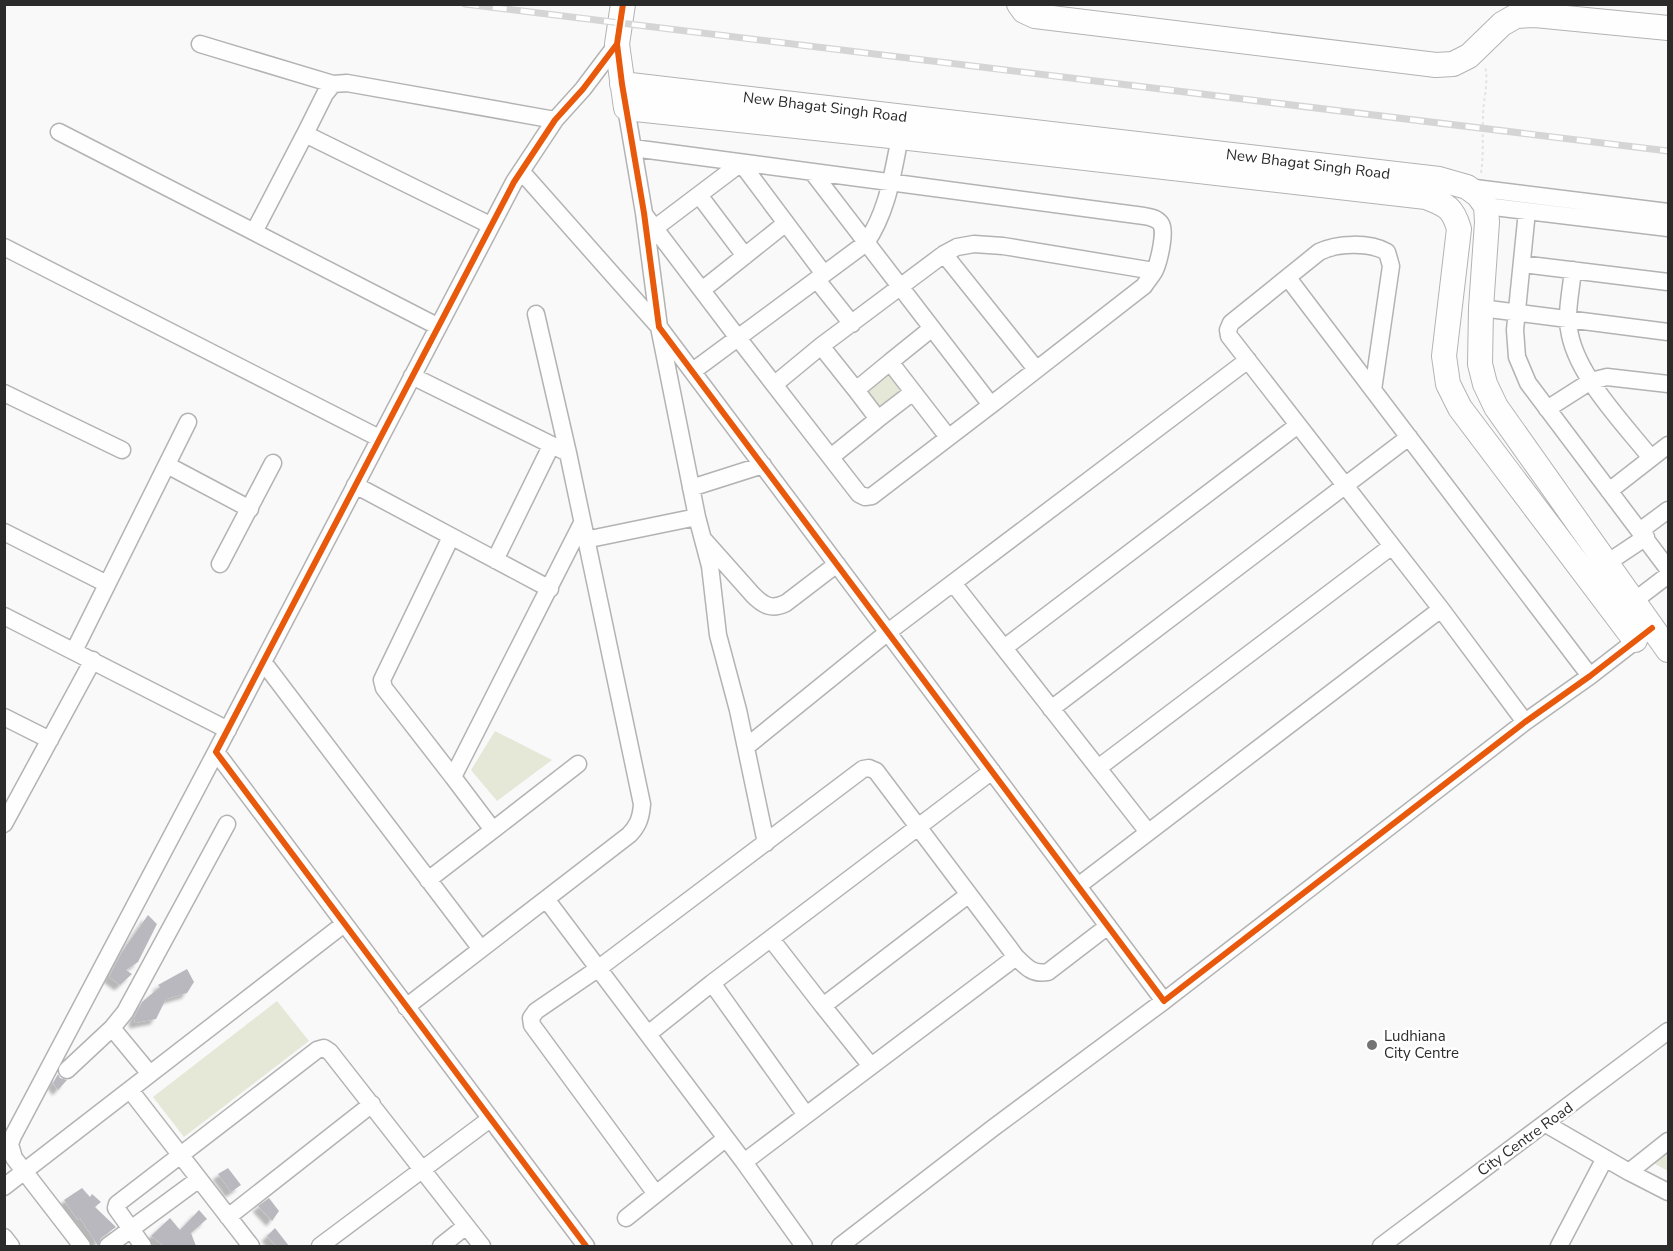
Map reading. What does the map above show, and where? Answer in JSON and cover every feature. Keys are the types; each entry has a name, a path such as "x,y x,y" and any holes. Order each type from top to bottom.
{"street":[{"path":"623,4 617,44 644,213 659,327 697,517 705,540 710,566 718,635 746,747 766,843"},
{"path":"1019,4 1024,11 1035,16 1436,65 1453,64 1469,56 1502,24 1516,16 1535,15 1668,28"},
{"path":"200,44 333,84 347,82 555,120"},
{"path":"82,1246 11,1151 13,1136 264,663 490,225 521,171 555,120 583,89 617,44"},
{"path":"254,232 325,94 333,84"},
{"name":"New Bhagat Singh Road","path":"622,84 1439,179 1477,193 1487,222 1480,364 1489,392 1496,407 1634,601 1644,634"},
{"name":"New Bhagat Singh Road","path":"626,108 1426,197 1443,203 1455,214 1459,230 1444,356 1448,384 1460,408 1644,634 1668,650"},
{"path":"59,132 437,326"},
{"path":"305,134 490,225"},
{"path":"693,371 866,243 882,215 900,137"},
{"path":"633,148 1153,218 1160,223 1163,230 1160,256 1144,286 872,496 865,497 859,494 644,213"},
{"path":"656,228 741,163"},
{"path":"741,163 786,223 852,324"},
{"path":"521,171 659,327 1164,1001"},
{"path":"813,173 991,405"},
{"path":"1477,193 1527,211 1668,228"},
{"path":"1477,193 1668,212"},
{"path":"699,195 745,256"},
{"path":"1527,211 1515,330 1517,357 1528,383 1668,569"},
{"path":"702,290 786,223"},
{"path":"775,384 821,346 944,254 957,247 974,244 1003,246 1154,271"},
{"path":"1373,390 1390,266 1387,252 1380,248 1343,244 1330,246 1319,252 1231,323 1228,330 1229,336 1442,609 1525,722"},
{"path":"4,247 379,438"},
{"path":"944,254 1036,369"},
{"path":"1522,264 1668,282"},
{"path":"1573,270 1569,334 1577,358 1591,381 1651,458"},
{"path":"1287,278 1590,676"},
{"path":"1481,308 1668,332"},
{"path":"406,1007 629,836 637,827 641,816 642,804 568,453 536,314"},
{"path":"856,390 931,329"},
{"path":"821,346 878,419"},
{"path":"746,747 888,632 1248,360"},
{"path":"890,362 948,437"},
{"path":"412,376 551,447 568,453"},
{"path":"1547,409 1591,381 1607,376 1668,384"},
{"path":"831,457 913,392"},
{"path":"4,393 122,450"},
{"path":"74,651 188,422"},
{"path":"1004,648 1298,425"},
{"path":"1051,709 1409,437"},
{"path":"1609,491 1668,445"},
{"path":"495,560 551,447"},
{"path":"220,564 273,463"},
{"path":"167,465 249,509"},
{"path":"691,488 763,465"},
{"path":"355,485 550,589"},
{"path":"1607,563 1668,510"},
{"path":"584,532 697,517"},
{"path":"4,532 107,584"},
{"path":"453,777 550,589 584,532"},
{"path":"451,537 382,680 384,688 493,830"},
{"path":"705,540 753,595 769,607 777,607 786,603 837,564"},
{"path":"1098,768 1392,546"},
{"path":"1634,601 1668,575"},
{"path":"953,583 1148,832"},
{"path":"1078,886 1442,609"},
{"path":"4,616 228,730"},
{"path":"840,1246 993,1128 1164,1001 1525,722 1644,634"},
{"path":"4,824 93,660"},
{"path":"264,663 481,949"},
{"path":"4,717 50,740"},
{"path":"216,752 586,1246"},
{"path":"428,880 578,764"},
{"path":"656,1194 532,1025 531,1018 536,1011 599,969 863,769 869,768 876,771 1016,957 1031,971 1039,974 1048,972 1108,926"},
{"path":"648,1034 992,771"},
{"path":"68,1070 112,1028 135,996 227,824"},
{"path":"824,1006 968,895"},
{"path":"546,899 744,1162 804,1246"},
{"path":"4,1187 345,924"},
{"path":"771,939 871,1066"},
{"path":"744,1162 1016,957"},
{"path":"712,983 806,1114"},
{"path":"112,1028 150,1074"},
{"name":"City Centre Road","path":"1381,1246 1668,1031"},
{"path":"143,1246 116,1208 117,1204 317,1050 324,1048 330,1052 372,1104 482,1246"},
{"path":"130,1089 251,1246"},
{"path":"228,1217 372,1104"},
{"path":"320,1246 490,1119"},
{"path":"1546,1124 1668,1192"},
{"path":"626,1218 725,1139"},
{"path":"1629,1172 1668,1141"},
{"path":"1559,1246 1605,1158"},
{"path":"108,1246 199,1179"},
{"path":"441,1246 466,1226"},
{"path":"4,1237 11,1246"}],"path":[{"path":"1477,193 1484,155 1483,106 1488,84 1480,45"}],"green space":[{"path":"887,373 901,389 880,407 866,391"},
{"path":"495,731 552,760 497,801 471,770"},
{"path":"277,1001 309,1041 184,1137 153,1097"},
{"path":"1668,1143 1668,1171 1646,1159"}],"building":[{"path":"148,915 157,924 138,962 126,970 132,974 120,985 109,977 122,952"},
{"path":"187,969 194,982 187,993 166,999 156,1019 135,1023 134,1018 142,1002 160,987 158,985"},
{"path":"58,1074 60,1078 67,1080 58,1090 53,1083"},
{"path":"228,1168 241,1185 231,1192 218,1174"},
{"path":"82,1188 90,1197 92,1194 101,1202 95,1207 116,1227 101,1238 98,1246 80,1218 78,1220 64,1200"},
{"path":"269,1198 279,1211 272,1221 258,1206"},
{"path":"199,1210 207,1219 191,1233 196,1246 164,1246 151,1236 170,1218 180,1230"},
{"path":"275,1228 289,1246 276,1246 267,1236"}],"railway":[{"path":"465,4 1668,151"}],"cycle path":[{"path":"623,4 617,44 644,213 659,327 1164,1001 1525,722 1652,628"},
{"path":"586,1246 216,752 514,182 555,120 583,89 617,44"}],"place":[{"name":"Ludhiana City Centre","path":"1372,1045"}]}
